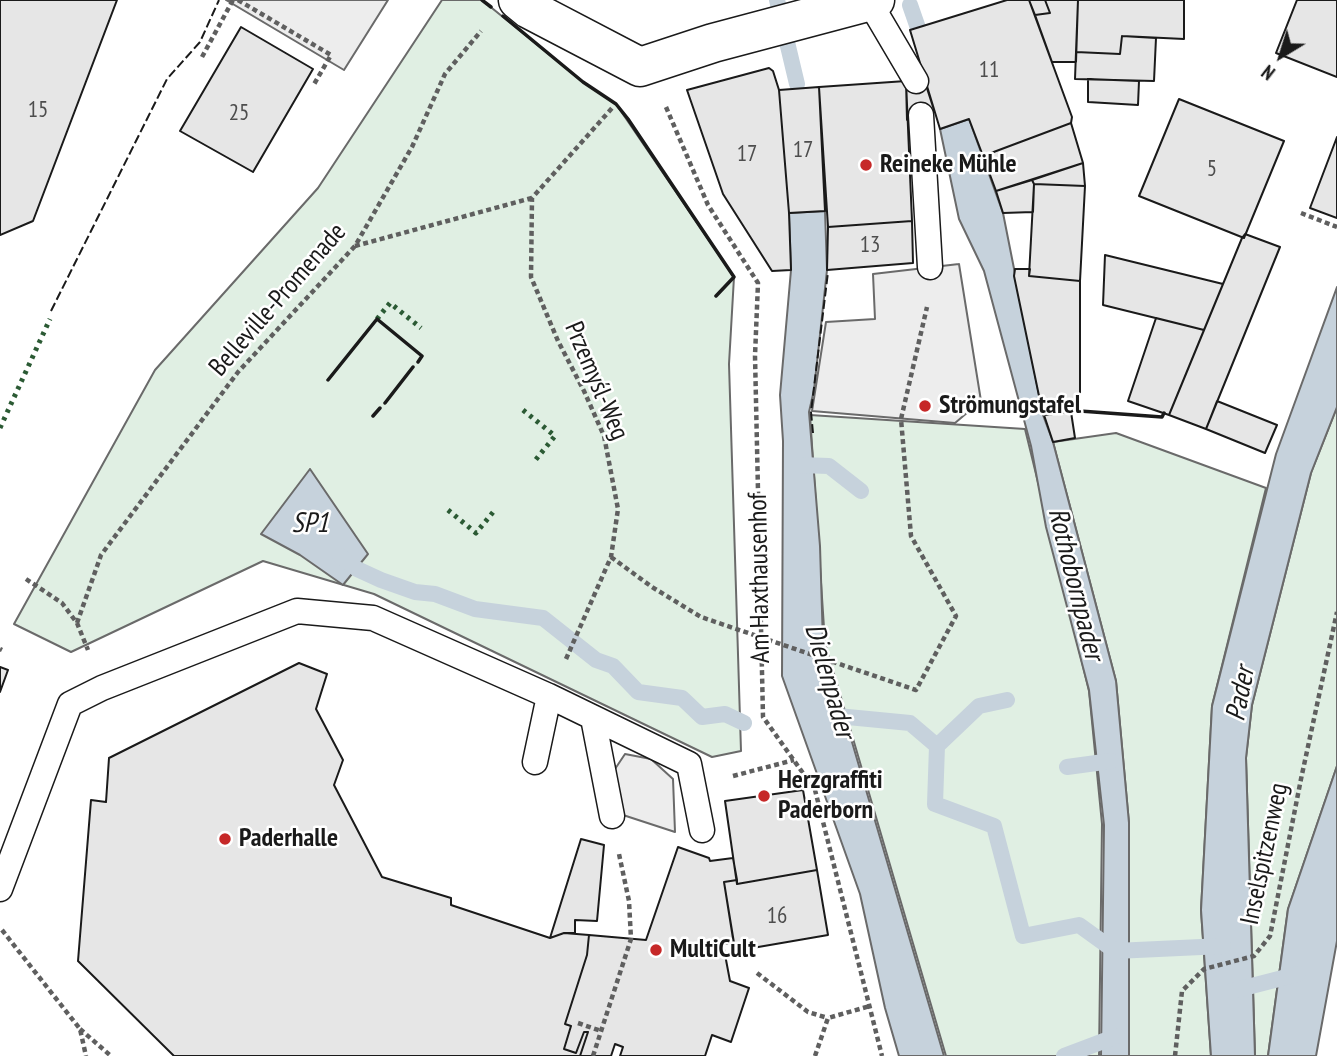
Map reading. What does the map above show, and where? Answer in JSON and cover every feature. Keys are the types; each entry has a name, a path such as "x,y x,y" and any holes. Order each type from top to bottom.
{"street":[{"path":"518,0 529,9 640,67 713,43 873,1"}],"lane":[{"path":"873,1 916,80"},
{"path":"921,115 930,267"},
{"path":"0,889 70,704 102,688 297,611 373,618 549,696 689,764 702,830"},
{"path":"535,762 549,696"},
{"path":"593,718 612,816"}],"path":[{"path":"202,57 236,0 331,55 313,86"},
{"name":"Belleville-Promenade","path":"26,579 62,603 77,623 101,555 238,372 355,246 412,147 445,74 488,22"},
{"name":"Am Haxthausenhof","path":"662,99 708,205 758,284 755,356 763,718 816,790 882,1056"},
{"path":"355,246 532,198 616,104"},
{"name":"Przemyśl-Weg","path":"532,198 531,277 558,341 604,436 618,509 611,557 570,652"},
{"path":"1301,213 1337,227"},
{"path":"611,557 652,587 701,617 743,629 779,644 916,690 956,616 911,536 901,419 926,315"},
{"name":"Inselspitzenweg","path":"1175,1056 1182,990 1204,969 1254,956 1270,936 1300,779 1337,612"},
{"path":"727,778 794,760"},
{"path":"593,1056 631,939 629,901 617,844"},
{"path":"0,928 79,1029 111,1056"},
{"path":"757,973 808,1012 828,1018 870,1006"},
{"path":"815,1056 828,1018"},
{"path":"578,1023 601,1031"},
{"path":"79,1029 86,1056"}],"green space":[{"path":"442,0 482,0 583,82 616,104 734,277 729,364 741,751 712,757 374,594 263,561 71,652 14,624 155,370 318,188"},
{"path":"1337,407 1337,766 1288,909 1268,1056 1255,1056 1246,758 1252,705 1311,473"},
{"path":"810,415 1025,429 1089,691 1102,824 1099,1056 946,1056 825,643"},
{"path":"1116,433 1266,488 1212,706 1201,910 1211,1056 1129,1056 1129,823 1116,681 1053,442"}],"shaded area":[{"path":"226,0 388,0 344,70"},
{"path":"959,264 981,401 955,423 812,411 826,322 875,319 873,274"},
{"path":"625,754 651,759 673,779 675,832 623,815 613,772"}],"water":[{"path":"969,119 1003,213 1043,415 1053,442 1116,681 1129,823 1129,1056 1101,1056 1104,825 1089,690 1046,527 1031,446 984,271 959,219 940,129"},
{"path":"825,211 827,270 814,390 809,412 820,546 823,643 944,1056 899,1056 885,1008 860,894 782,676 783,441 780,395 791,270 789,213"},
{"name":"Pader","path":"1337,287 1337,407 1311,473 1252,705 1246,758 1255,1056 1211,1056 1201,910 1212,706 1276,454"},
{"name":"SP1","path":"310,469 368,554 343,585 300,555 261,534"},
{"path":"1337,766 1337,941 1316,1056 1268,1056 1288,909"}],"building":[{"path":"0,0 117,0 33,221 0,235"},
{"path":"1007,0 1029,0 1072,117 1071,123 983,156 969,119 940,129 910,30"},
{"path":"1029,0 1045,0 1050,13 1035,15"},
{"path":"1045,0 1078,0 1076,62 1052,62 1035,15 1050,13"},
{"path":"1078,0 1184,0 1184,39 1122,36 1120,54 1076,52"},
{"path":"1297,0 1337,0 1337,77 1276,53"},
{"path":"241,27 313,69 253,172 180,131"},
{"path":"1122,36 1156,38 1154,81 1075,79 1076,52 1120,54"},
{"path":"769,68 773,71 779,90 791,270 772,271 723,194 687,90"},
{"path":"924,79 934,110 907,120 906,81"},
{"path":"1088,79 1139,81 1138,105 1088,102"},
{"name":"Reineke Mühle","path":"906,81 912,221 828,227 819,87"},
{"path":"819,87 825,211 789,213 779,90"},
{"path":"1179,99 1284,141 1244,238 1139,196"},
{"path":"1071,123 1083,163 996,191 983,156"},
{"path":"1337,137 1337,218 1310,208"},
{"path":"1083,163 1085,186 1034,184 1032,180"},
{"path":"1032,180 1033,212 1003,213 996,191"},
{"path":"1034,184 1085,186 1080,281 1029,276"},
{"path":"912,221 913,263 827,270 828,227"},
{"path":"1245,234 1280,247 1206,429 1169,415"},
{"path":"1105,255 1223,284 1204,330 1103,305"},
{"path":"1015,269 1030,269 1029,276 1080,281 1080,411 1043,415 1014,276"},
{"path":"1156,318 1204,330 1169,415 1128,401"},
{"path":"1217,401 1277,425 1265,453 1206,429"},
{"path":"1071,412 1075,438 1053,442 1044,415"},
{"name":"Paderhalle","path":"299,663 327,674 316,709 343,760 334,785 382,877 451,898 451,905 550,938 564,933 589,935 587,955 565,1024 571,1026 564,1049 576,1053 584,1032 588,1032 580,1056 174,1056 78,961 91,800 106,802 109,758"},
{"path":"0,667 8,670 0,692"},
{"path":"803,790 817,870 737,884 725,801"},
{"path":"581,839 604,845 597,921 575,920 575,933 564,933 550,938"},
{"name":"MultiCult","path":"678,847 709,858 710,861 733,858 737,880 724,882 734,943 723,944 730,981 749,988 731,1042 712,1035 705,1056 620,1056 623,1047 615,1044 611,1056 580,1056 588,1032 584,1032 576,1053 564,1049 571,1026 565,1024 587,955 589,935 646,940"},
{"path":"817,870 828,935 735,951 724,882 737,880 737,884"}],"waterway":[{"name":"Dielenpader","path":"777,0 797,84"},
{"name":"Rothobornpader","path":"910,5 918,28"},
{"path":"799,465 829,466 861,491"},
{"path":"340,556 357,569 415,592 435,594 475,609 543,618 596,660 613,666 638,692 682,698 702,717 725,714 744,723"},
{"path":"937,746 979,706 1007,700"},
{"path":"827,715 910,723 937,746 935,804 994,826 1023,936 1079,925 1115,951 1223,946"},
{"path":"1067,767 1111,761"},
{"path":"1232,991 1298,974"},
{"path":"1064,1056 1117,1036"}],"hedge":[{"path":"377,319 390,303 421,328"},
{"path":"0,428 50,319"},
{"path":"523,410 555,436 533,463"},
{"path":"448,510 476,533 494,511"}],"fence":[{"path":"51,311 167,79 200,42 219,0"},
{"path":"813,433 811,412 828,272"}],"wall":[{"path":"482,0 491,7"},
{"path":"503,16 583,82 616,104 628,119 734,277 716,296"},
{"path":"328,380 377,319 422,356 418,362"},
{"path":"385,403 413,367"},
{"path":"373,416 380,408"},
{"path":"1080,411 1162,417 1164,413"}],"place":[{"name":"Reineke Mühle","path":"866,165"},
{"name":"Strömungstafel","path":"925,406"},
{"name":"Herzgraffiti Paderborn","path":"764,796"},
{"name":"Paderhalle","path":"225,839"},
{"name":"MultiCult","path":"656,950"}]}
